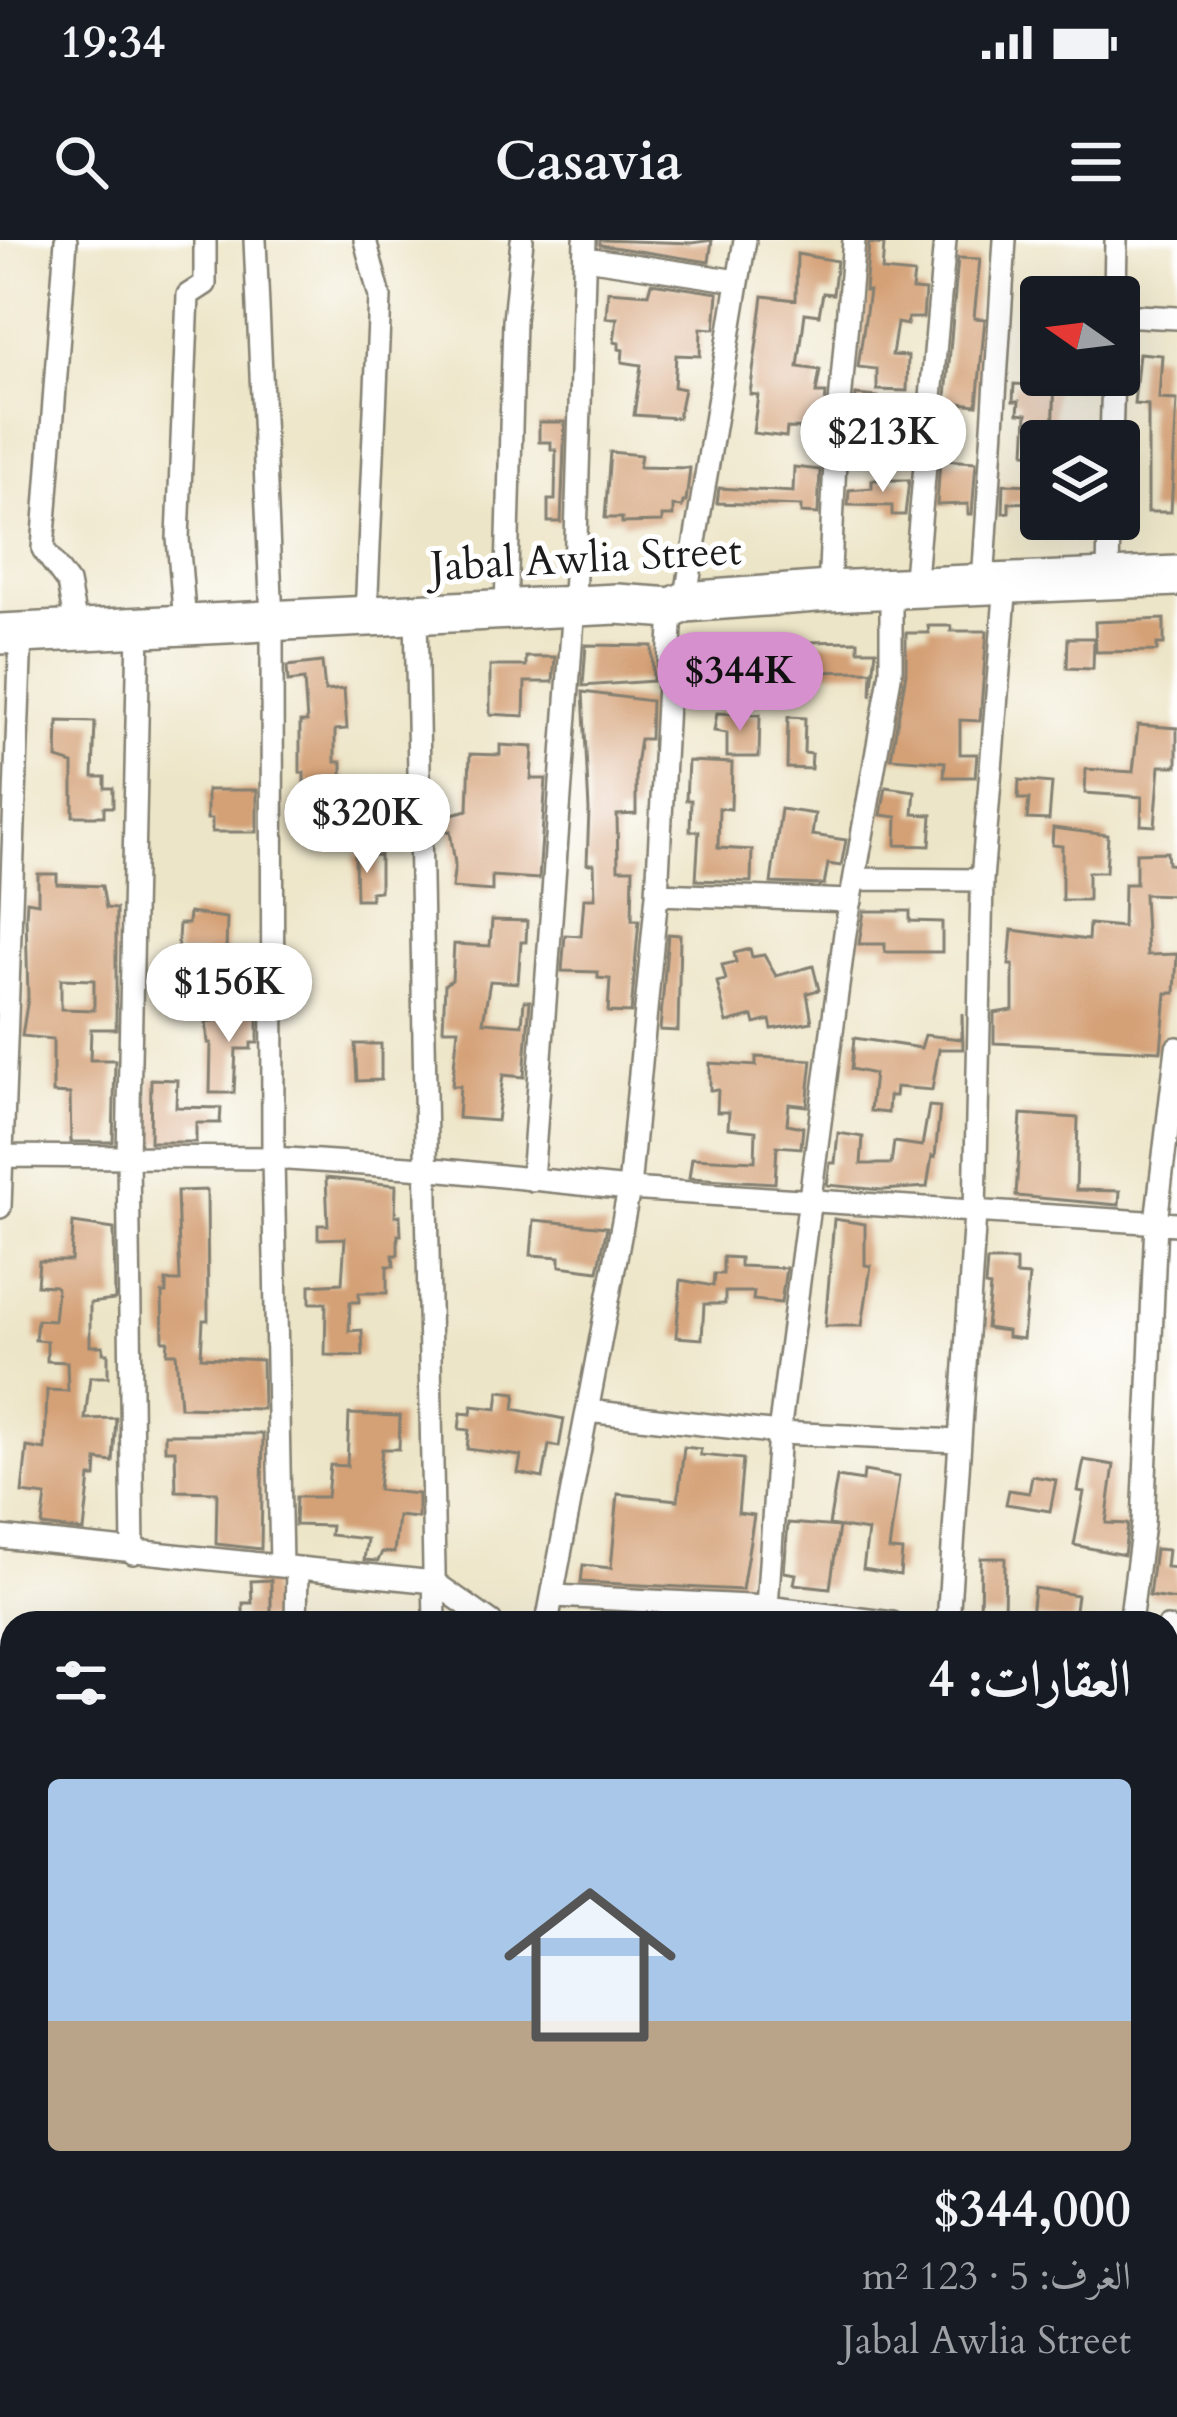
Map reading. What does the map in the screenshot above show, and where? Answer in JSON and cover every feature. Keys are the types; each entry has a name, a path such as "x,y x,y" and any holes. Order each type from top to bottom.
{"highway":[{"name":"Jabal Awlia Street","path":"10,633 574,605 678,605 829,591 1177,576"}],"street":[{"path":"66,240 43,549 68,584 77,631"},
{"path":"185,624 178,538 188,296 205,284 205,240"},
{"path":"255,240 272,620 273,1158 294,1611"},
{"path":"365,240 380,297 366,616"},
{"path":"506,609 514,321 522,240"},
{"path":"551,1611 629,1189 678,605 745,240"},
{"path":"829,591 854,240"},
{"path":"767,1607 779,1433 854,890 903,590 945,240"},
{"path":"949,1611 976,1213 982,880 1005,240"},
{"path":"1115,276 1116,240"},
{"path":"532,1180 574,605 586,249 737,281"},
{"path":"1140,316 1177,318"},
{"path":"1108,578 1109,540"},
{"path":"416,613 435,1611"},
{"path":"133,1553 128,1156 139,627"},
{"path":"0,1207 10,633"},
{"path":"657,894 854,890 982,880"},
{"path":"1132,1611 1143,1524 1177,1048"},
{"path":"0,1156 273,1158 629,1189 1166,1223"},
{"path":"588,1411 779,1433 959,1441"},
{"path":"0,1537 434,1582 475,1611"},
{"path":"555,1596 791,1611"}],"building":[{"path":"600,240 712,240 709,262 600,245"},
{"path":"869,243 884,245 882,271 914,274 912,290 925,291 923,318 908,318 907,325 897,323 892,355 908,356 907,391 877,390 877,369 858,367 869,291 865,291"},
{"path":"797,254 837,261 833,294 823,293 819,315 805,313 798,367 820,370 816,393 826,393 823,429 787,428 786,437 753,433 758,395 750,394 763,296 796,300"},
{"path":"958,258 980,259 974,318 985,319 977,405 959,403 959,410 945,409"},
{"path":"651,283 718,293 715,329 701,328 700,356 676,355 674,387 684,389 678,418 634,415 641,365 622,362 623,350 614,342 617,318 606,318 608,291 648,294"},
{"path":"1140,353 1162,355 1159,399 1177,400 1171,512 1148,512 1148,405 1134,404 1135,396 1140,396"},
{"path":"1014,384 1020,384 1020,396 1054,396 1054,420 1027,420 1027,414 1018,413"},
{"path":"856,395 878,397 875,433 853,432"},
{"path":"539,422 565,422 561,522 548,522 548,500 555,500 556,450 551,450 551,442 539,442"},
{"path":"610,452 641,455 639,467 690,468 686,502 682,507 673,506 673,516 662,516 662,522 622,523 622,518 605,518"},
{"path":"940,460 976,462 972,514 968,514 968,504 937,505"},
{"path":"794,467 820,470 818,514 801,513 801,506 717,503 719,488 793,492"},
{"path":"872,480 909,480 905,515 892,515 892,506 848,505 849,490 872,488"},
{"path":"1004,484 1020,484 1020,503 1009,503 1009,512 1003,513"},
{"path":"1164,619 1164,644 1157,644 1157,651 1096,652 1095,622"},
{"path":"928,626 987,631 980,721 960,720 960,754 977,754 975,777 944,777 945,762 891,758 906,673 906,633 929,633"},
{"path":"1068,638 1094,638 1093,669 1067,668"},
{"path":"858,641 858,650 876,650 871,696 872,671 735,673 734,693 709,694 711,678 683,679 685,648 740,647 740,654 774,655 807,653 806,642"},
{"path":"586,645 652,646 653,681 583,686"},
{"path":"526,657 555,657 553,682 525,682 524,716 490,714 490,666 526,666"},
{"path":"322,662 325,691 344,689 347,729 335,730 342,795 312,796 312,783 304,783 304,773 300,773 300,722 307,722 304,680 288,682 287,666"},
{"path":"583,692 651,701 650,739 640,739 636,765 636,814 617,815 618,869 633,869 632,920 639,920 631,1013 608,1012 610,979 598,978 598,972 562,971 565,935 581,936 584,898 595,898 594,864 587,864"},
{"path":"717,713 760,715 759,757 727,757 727,733 714,731"},
{"path":"788,717 805,718 804,753 812,754 811,769 787,768"},
{"path":"58,721 95,722 93,777 105,777 105,788 113,788 113,807 104,807 104,816 73,816 73,764 57,759"},
{"path":"1138,725 1177,728 1177,766 1160,766 1155,826 1141,825 1142,797 1085,793 1086,769 1133,772"},
{"path":"500,745 533,747 531,779 546,779 539,879 492,876 492,891 452,888 455,864 450,831 438,833 435,818 468,810 470,754 500,755"},
{"path":"688,761 732,763 731,809 719,808 718,848 752,850 751,882 696,880 699,831 690,831"},
{"path":"1019,780 1052,783 1049,820 1027,819 1029,799 1018,799"},
{"path":"886,787 915,791 913,814 932,815 930,846 896,845 897,817 881,815"},
{"path":"207,790 257,790 257,832 212,832"},
{"path":"781,809 815,814 812,835 846,840 841,866 828,864 824,885 771,883"},
{"path":"1053,828 1108,835 1106,872 1088,872 1088,900 1062,900 1062,846 1052,845"},
{"path":"1167,852 1168,864 1177,865 1177,895 1144,894 1147,955 1177,954 1175,993 1166,993 1161,1051 994,1043 994,1013 1013,1010 1012,930 1088,940 1089,924 1123,927 1124,884 1136,884 1136,853"},
{"path":"380,855 380,891 371,892 371,899 356,899 355,856"},
{"path":"38,874 57,874 57,884 102,886 106,908 116,909 116,1029 91,1029 90,1060 115,1060 113,1142 71,1142 70,1094 53,1093 53,1039 22,1036 28,998 27,901 38,903","holes":["61,979 94,980 94,1010 61,1009"]},
{"path":"864,911 910,911 910,921 942,922 942,952 885,952 885,944 859,944"},
{"path":"189,913 227,918 225,984 205,984 206,953 177,955 179,924 188,924"},
{"path":"492,920 527,921 526,942 521,942 518,983 490,981 483,1022 522,1025 524,1001 530,1001 524,1077 503,1075 497,1121 458,1118 460,1086 452,1086 458,1029 443,1029 445,984 452,980 454,944 490,946"},
{"path":"668,934 680,935 678,1031 660,1030"},
{"path":"750,949 752,957 764,955 776,976 813,966 819,990 807,993 812,1022 772,1029 770,1020 755,1024 753,1016 727,1023 717,982 726,980 722,965 736,962 734,953"},
{"path":"258,1010 258,1043 251,1043 251,1049 236,1049 234,1093 210,1093 211,1043 206,1022 214,1021 213,1013"},
{"path":"962,1013 963,1049 939,1049 932,1090 896,1087 895,1096 889,1096 888,1113 870,1111 874,1074 851,1069 854,1038 921,1048 925,1035 962,1039"},
{"path":"355,1044 381,1044 381,1080 357,1081"},
{"path":"756,1057 812,1060 807,1106 789,1104 787,1124 803,1127 801,1148 777,1146 775,1183 689,1178 692,1158 755,1161 756,1131 728,1128 729,1112 717,1112 718,1090 710,1090 710,1063 756,1066"},
{"path":"151,1079 177,1080 176,1107 221,1108 220,1123 196,1123 196,1142 150,1142"},
{"path":"929,1106 940,1107 927,1187 882,1190 827,1185 838,1133 863,1137 861,1164 891,1164 894,1142 922,1146"},
{"path":"1021,1114 1078,1118 1076,1190 1120,1191 1119,1205 1016,1196"},
{"path":"326,1178 396,1185 395,1216 400,1215 401,1235 394,1266 387,1266 387,1293 359,1293 359,1302 350,1302 349,1331 362,1330 363,1356 325,1355 326,1303 310,1303 310,1285 342,1283 345,1238 318,1239 318,1225 328,1225"},
{"path":"207,1190 208,1320 203,1320 201,1357 262,1360 263,1409 180,1407 176,1353 167,1353 168,1341 163,1341 162,1293 166,1293 166,1281 180,1281 177,1191"},
{"path":"834,1219 865,1224 865,1265 871,1266 862,1326 825,1326"},
{"path":"534,1220 607,1227 598,1271 560,1266 560,1257 531,1255"},
{"path":"73,1223 114,1229 115,1300 90,1303 90,1346 103,1346 103,1353 108,1353 108,1377 90,1377 85,1419 116,1418 113,1462 97,1460 96,1477 90,1477 84,1531 42,1526 46,1496 22,1493 27,1447 45,1450 47,1390 68,1391 67,1362 47,1361 47,1341 35,1340 37,1320 54,1321 57,1290 37,1285 39,1261 71,1261"},
{"path":"723,1257 740,1258 740,1266 786,1268 781,1303 753,1300 754,1292 725,1292 725,1304 704,1304 702,1339 676,1337 681,1280 713,1286 714,1274 723,1274"},
{"path":"987,1261 1016,1261 1016,1275 1029,1276 1023,1339 986,1328"},
{"path":"499,1391 516,1393 514,1409 564,1419 559,1447 549,1445 543,1478 518,1473 521,1456 467,1449 469,1430 459,1429 461,1413 471,1414 472,1406 497,1409"},
{"path":"349,1414 400,1416 399,1449 382,1449 378,1490 418,1494 418,1518 398,1516 394,1553 382,1552 378,1561 364,1560 367,1539 330,1535 331,1526 295,1525 296,1497 327,1497 330,1465 347,1466"},
{"path":"165,1434 263,1434 261,1549 216,1544 217,1492 176,1491 175,1450 165,1450"},
{"path":"684,1447 701,1449 700,1455 743,1459 738,1513 754,1515 742,1590 581,1582 583,1565 611,1568 618,1494 678,1500"},
{"path":"1084,1460 1114,1465 1106,1523 1128,1524 1124,1555 1074,1545 1084,1492 1078,1491"},
{"path":"864,1471 899,1477 889,1550 902,1551 900,1575 863,1569 868,1531 829,1525 837,1477 863,1481"},
{"path":"1032,1476 1056,1480 1050,1511 1006,1504 1009,1490 1029,1493"},
{"path":"788,1523 839,1527 830,1588 794,1584 796,1574 784,1572"},
{"path":"1155,1549 1168,1550 1166,1567 1177,1568 1177,1600 1149,1596"},
{"path":"981,1558 1005,1558 1004,1611 980,1611"},
{"path":"271,1580 271,1611 243,1611 243,1603 252,1603 251,1581"},
{"path":"1034,1588 1077,1595 1075,1611 1032,1611"}]}
